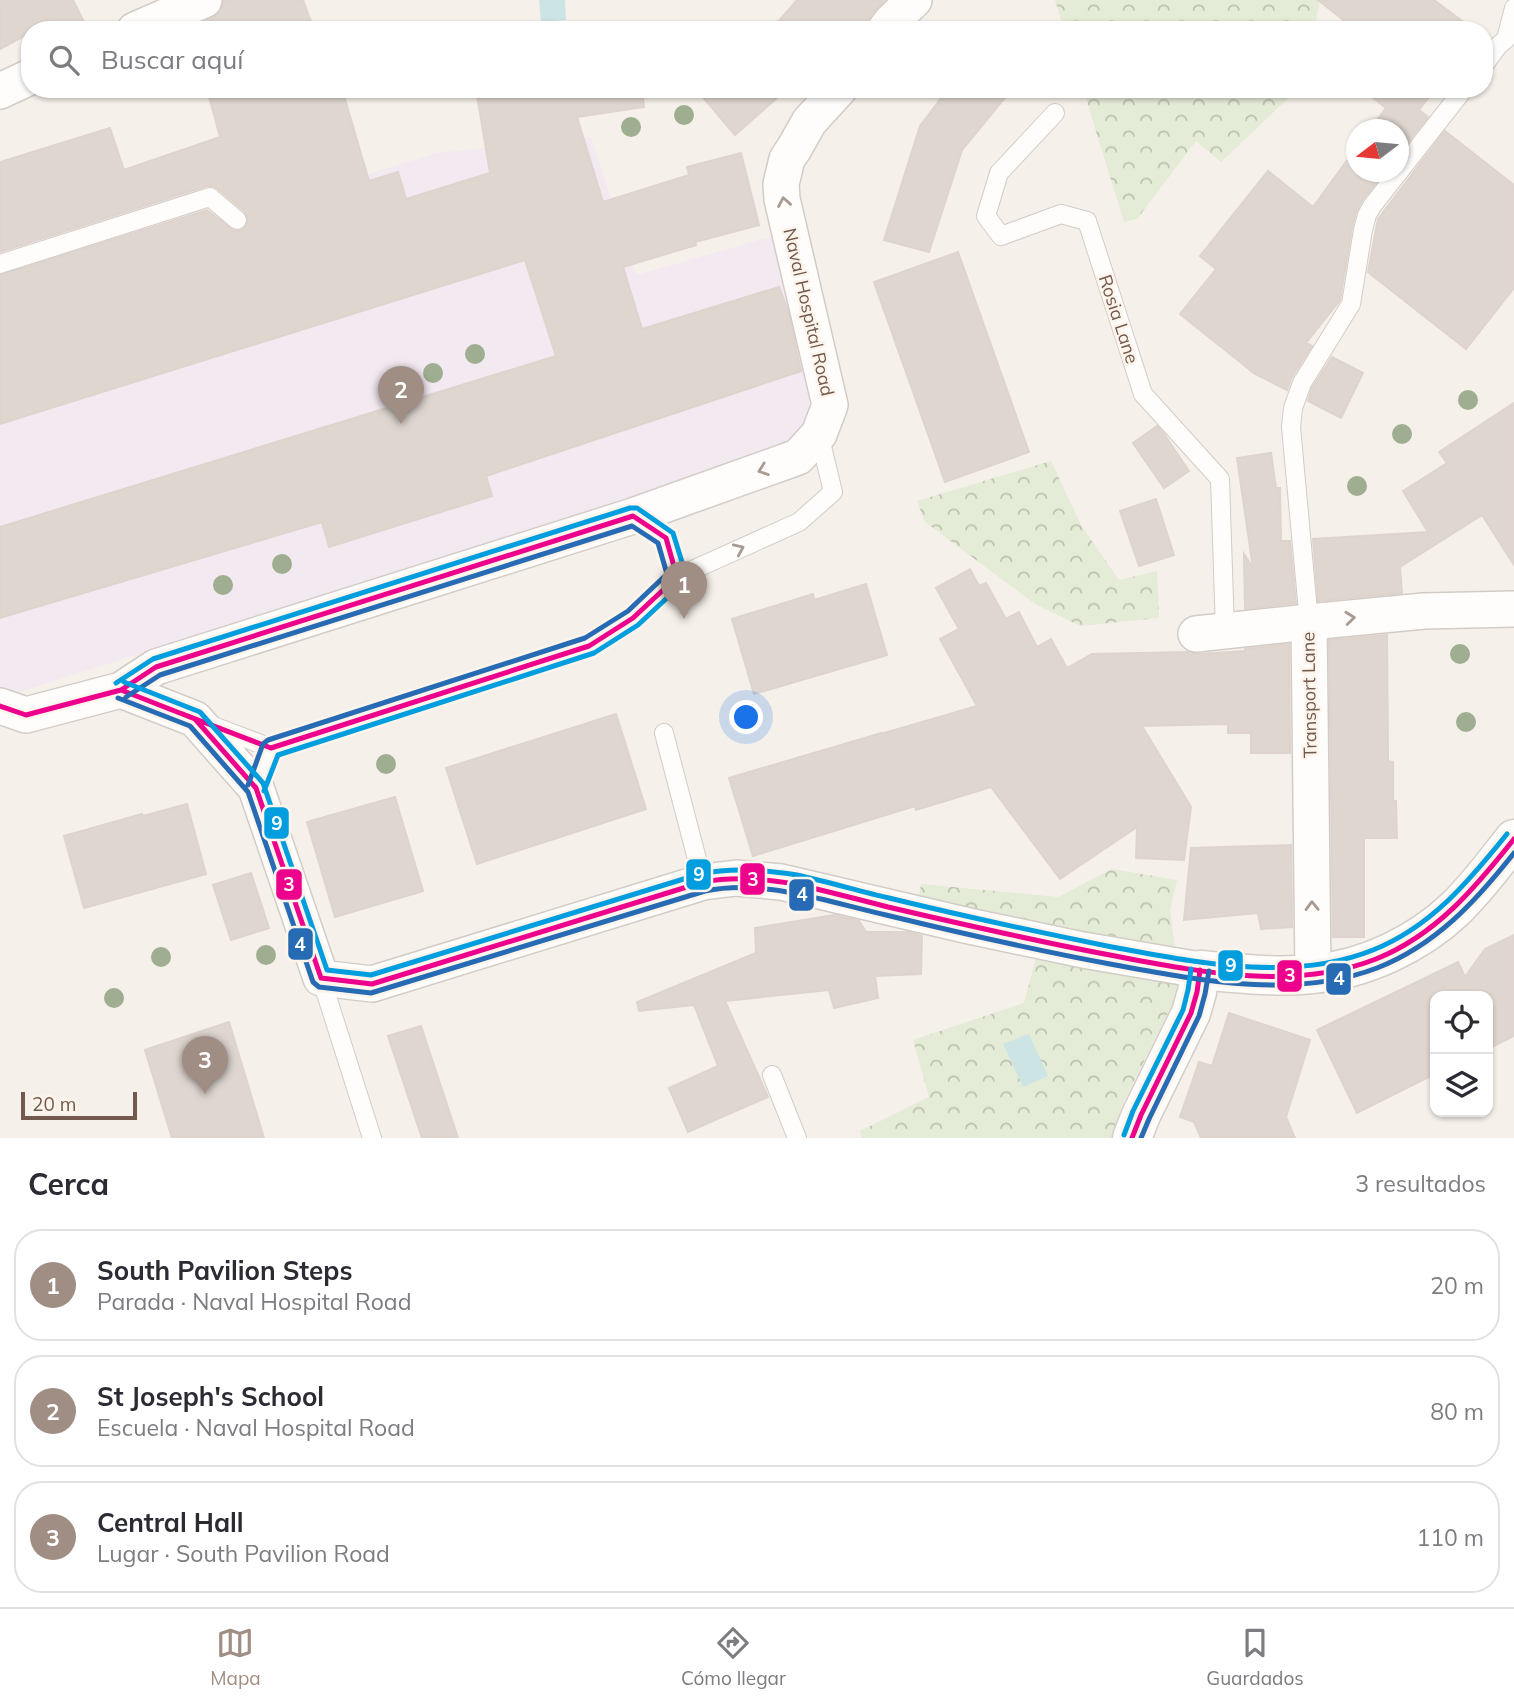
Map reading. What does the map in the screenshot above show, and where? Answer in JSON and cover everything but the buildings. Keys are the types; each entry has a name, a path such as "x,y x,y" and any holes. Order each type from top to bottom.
{"main road":[{"path":"1132,1138 1191,1013 1200,970 1281,975 1313,974 1365,963 1394,951 1437,925 1456,908 1514,839"}],"street":[{"path":"156,21 204,0"},
{"path":"892,21 914,0"},
{"path":"0,91 21,82"},
{"name":"Naval Hospital Road","path":"0,706 26,715 121,690 156,667 633,516 798,457 819,434 831,405 782,199 781,184 787,159 796,148 809,122 831,98"},
{"name":"Transport Lane","path":"1313,974 1308,622 1424,611 1514,609"},
{"path":"1210,632 1308,622"},
{"path":"121,690 195,719 256,788 321,978 372,984 703,882 736,878 781,882 1070,947 1200,970"}],"lane":[{"path":"1493,53 1510,38 1514,8"},
{"path":"1308,622 1291,427 1296,396 1352,304 1363,230 1372,206 1457,98"},
{"name":"Rosia Lane","path":"1055,113 999,173 986,216 1001,236 1061,214 1087,221 1143,394 1220,479 1210,632"},
{"path":"0,264 211,197 237,220"},
{"path":"195,719 271,748 589,646 633,618 677,577 799,522 833,492 819,434"},
{"path":"633,516 666,538 677,577"},
{"path":"664,733 703,882"},
{"path":"256,788 271,748"},
{"path":"321,978 372,1138"},
{"path":"772,1076 797,1138"}],"shaded area":[{"path":"591,137 636,275 773,236 819,401 787,447 10,695 0,691 0,286 437,153"}],"green space":[{"path":"1055,0 1320,0 1316,21 1061,21"},
{"path":"1086,98 1289,98 1221,162 1196,141 1137,219 1124,222"},
{"path":"1051,461 1081,525 1119,580 1157,571 1159,618 1080,626 1035,604 925,522 917,501"},
{"path":"1112,869 1177,880 1170,910 1180,989 1121,1107 1115,1138 862,1138 860,1131 929,1097 913,1040 1024,1003 1044,928 918,903 921,884 1058,897"}],"water":[{"path":"539,0 565,0 566,20 541,21"},
{"path":"1029,1034 1048,1076 1023,1087 1003,1044"}],"transit line":[{"name":"9","path":"116,683 153,659 630,508 637,508 673,533 686,575 684,582 638,625 594,653 278,755 264,791"},
{"name":"3","path":"0,706 26,715 121,690 156,667 633,516 666,538 677,577 633,618 589,646 271,748 180,713"},
{"name":"4","path":"126,697 160,675 632,526 658,543 667,574 628,611 585,638 268,740 263,744 248,785"},
{"name":"9","path":"124,682 200,712 263,783 327,970 371,975 700,874 736,870 797,875 1000,924 1176,958 1276,968 1309,966 1342,960 1373,950 1413,929 1448,901 1507,834"},
{"name":"3","path":"121,690 195,719 256,788 321,978 372,984 703,882 738,879 795,884 998,932 1176,967 1243,975 1311,975 1376,959 1417,937 1469,892 1514,839"},
{"name":"4","path":"118,698 190,726 248,792 313,982 319,987 371,993 705,891 738,887 805,895 1026,947 1176,976 1244,984 1312,983 1345,978 1377,968 1418,947 1470,904 1514,853"},
{"name":"9","path":"1124,1135 1133,1111 1183,1010 1191,969"},
{"name":"3","path":"1132,1138 1191,1013 1200,970"},
{"name":"4","path":"1141,1138 1199,1016 1209,971"}],"place":[{"name":"St Joseph's School","path":"401,424"},
{"name":"South Pavilion Steps","path":"684,619"},
{"name":"Central Hall","path":"205,1094"}]}
